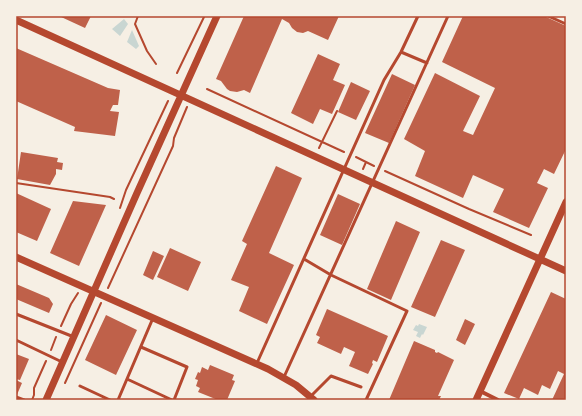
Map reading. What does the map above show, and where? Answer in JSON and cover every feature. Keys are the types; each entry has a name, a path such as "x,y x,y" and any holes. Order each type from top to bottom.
{"street":[{"path":"46,400 217,16"},
{"path":"16,20 566,271"},
{"path":"476,400 566,202"},
{"path":"16,257 284,377 312,399"},
{"path":"480,391 498,400"}],"lane":[{"path":"256,365 384,80 401,52 418,16"},
{"path":"284,377 448,16"},
{"path":"548,16 566,24"},
{"path":"401,52 427,63"},
{"path":"304,259 331,275 407,311 366,400"},
{"path":"16,314 74,337"},
{"path":"118,400 153,318"},
{"path":"16,340 62,362"},
{"path":"128,379 173,400 187,367 141,347"},
{"path":"312,399 331,376 361,387"},
{"path":"80,386 110,400"},
{"path":"16,397 24,400"}],"path":[{"path":"138,16 135,24 147,51 156,64"},
{"path":"177,73 204,17"},
{"path":"207,89 344,152"},
{"path":"118,213 126,190 159,117 173,92"},
{"path":"63,386 174,146 174,138 190,100"},
{"path":"315,156 337,111"},
{"path":"354,156 469,209 531,235"},
{"path":"363,169 366,162"},
{"path":"16,183 110,197 114,199"},
{"path":"32,400 34,396 34,388 70,304 82,287"}],"shaded area":[{"path":"124,19 128,24 120,36 112,29"},
{"path":"132,30 139,46 136,49 127,42"},
{"path":"419,324 427,327 420,338 416,336 418,332 413,330 416,325 418,326"}],"building":[{"path":"59,16 91,16 85,28"},
{"path":"244,16 339,16 328,40 308,31 303,33 297,32 289,23 282,19 250,93 244,90 237,92 230,91 221,81 216,79"},
{"path":"463,16 544,16 566,26 566,149 554,174 544,169 537,183 548,188 529,228 493,212 504,189 473,175 463,198 415,176 425,151 404,139 435,73 480,96 463,131 473,135 495,88 442,62"},
{"path":"16,48 108,88 120,90 118,105 113,105 110,111 119,112 115,136 74,131 75,127 16,101"},
{"path":"318,54 340,64 333,80 345,85 332,114 320,109 313,124 291,113"},
{"path":"392,74 415,85 389,143 365,133"},
{"path":"351,82 370,91 356,120 338,112"},
{"path":"21,152 58,158 57,162 63,163 62,170 56,169 56,174 50,185 17,179"},
{"path":"276,166 302,178 269,253 294,265 267,324 239,311 249,287 231,280 247,244 242,241"},
{"path":"16,193 51,209 37,241 16,232"},
{"path":"338,194 360,204 342,245 320,235"},
{"path":"73,201 106,205 79,266 50,253"},
{"path":"396,221 420,232 391,300 367,289"},
{"path":"441,240 465,250 435,317 411,307"},
{"path":"170,248 201,262 188,291 157,277"},
{"path":"153,251 164,256 153,280 143,275"},
{"path":"16,284 49,298 53,304 49,313 16,299"},
{"path":"551,292 566,299 566,400 552,400 564,374 558,371 550,389 542,385 538,395 524,388 519,399 504,393"},
{"path":"327,309 388,336 377,362 373,360 373,364 368,374 349,366 355,352 344,347 341,354 317,343 320,337 316,335"},
{"path":"106,315 137,330 116,375 85,360"},
{"path":"465,319 475,324 465,345 456,340"},
{"path":"414,341 454,360 438,396 441,396 439,400 389,400"},
{"path":"16,354 29,359 20,380 16,379"},
{"path":"210,365 234,375 232,380 235,381 227,400 218,400 198,392 200,388 196,386 198,380 195,379 198,372 200,373 202,367 208,370"},
{"path":"16,380 22,383 16,397"}]}
